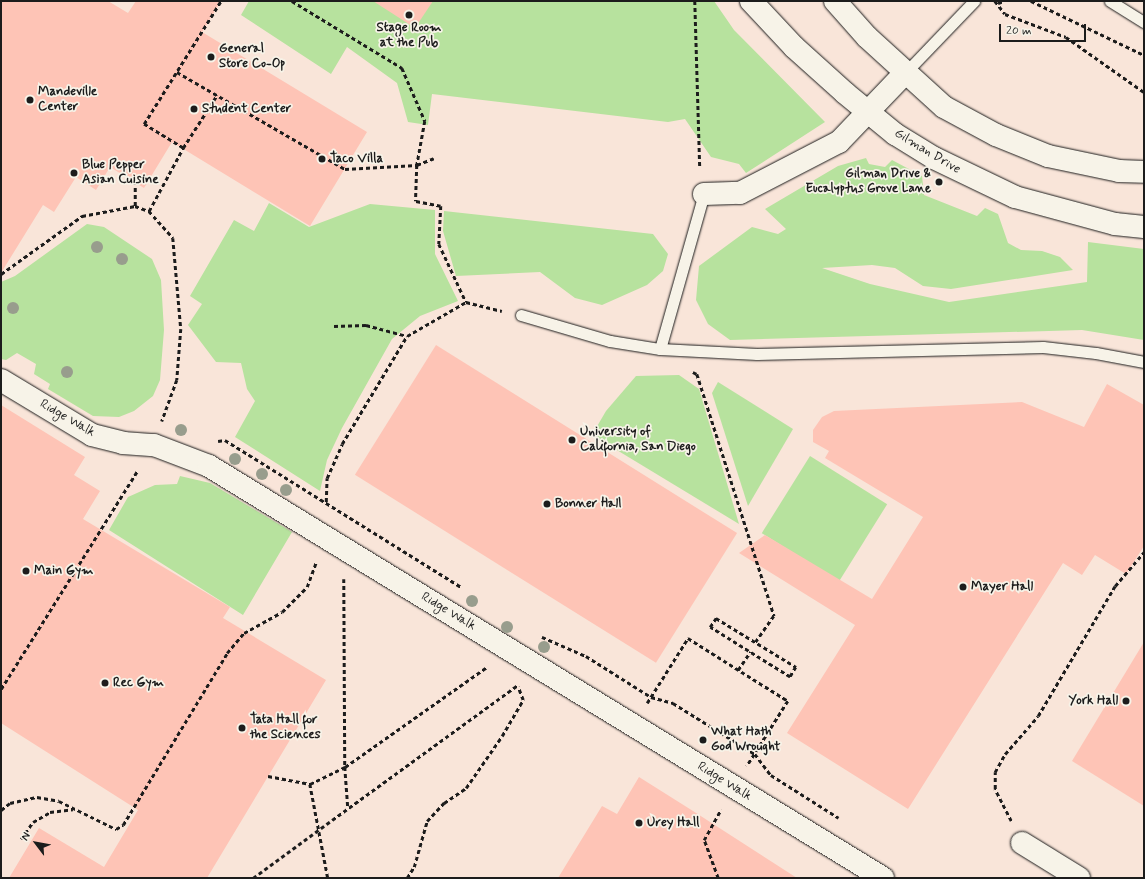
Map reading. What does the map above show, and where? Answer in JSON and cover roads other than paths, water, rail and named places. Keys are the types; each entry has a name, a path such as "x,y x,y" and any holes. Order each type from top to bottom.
{"street":[{"name":"Gilman Drive","path":"751,1 794,47 869,112 895,134 934,158 1015,197 1115,224 1144,227"},
{"path":"836,1 867,37 944,107 1002,137 1048,156 1119,171 1144,172"},
{"path":"704,194 740,193 839,142 905,73"},
{"name":"Ridge Walk","path":"1,380 92,435 123,443 154,445 209,466 633,725 733,788 883,878"},
{"path":"1022,843 1079,878"}],"lane":[{"path":"905,73 974,1"},
{"path":"1110,1 1144,22"},
{"path":"660,349 704,194"},
{"path":"520,315 610,341 660,349 757,354 1043,347 1096,353 1144,362"}],"place":[{"name":"Stage Room at the Pub","path":"409,15"},
{"name":"General Store Co-Op","path":"211,57"},
{"name":"Mandeville Center","path":"30,100"},
{"name":"Student Center","path":"194,109"},
{"name":"Taco Villa","path":"322,159"},
{"name":"Blue Pepper Asian Cuisine","path":"74,173"},
{"name":"Gilman Drive & Eucalyptus Grove Lane","path":"939,182"},
{"name":"University of California, San Diego","path":"572,440"},
{"name":"Bonner Hall","path":"547,504"},
{"name":"Main Gym","path":"26,571"},
{"name":"Mayer Hall","path":"963,587"},
{"name":"Rec Gym","path":"105,683"},
{"name":"York Hall","path":"1126,701"},
{"name":"Tata Hall for the Sciences","path":"242,728"},
{"name":"What Hath God Wrought","path":"703,740"},
{"name":"Urey Hall","path":"639,823"}]}
